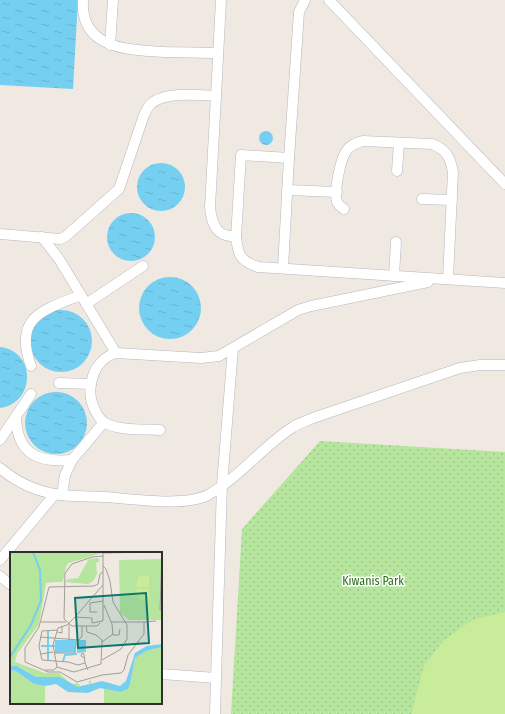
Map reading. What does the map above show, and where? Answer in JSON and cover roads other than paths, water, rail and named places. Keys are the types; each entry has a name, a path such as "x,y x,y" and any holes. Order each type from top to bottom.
{"lane":[{"path":"83,0 84,17 89,29 97,37 110,45 136,51 218,53"},
{"path":"110,45 113,0"},
{"path":"221,0 210,206 212,219 216,228 222,234 236,237"},
{"path":"283,268 299,12 305,0"},
{"path":"329,0 505,184"},
{"path":"0,234 60,239 65,237 119,189 144,115 150,104 160,98 175,95 216,96"},
{"path":"344,209 338,203 337,192 339,166 342,156 348,148 355,143 363,141 432,144 441,148 448,154 452,162 453,172 445,279"},
{"path":"397,171 399,143"},
{"path":"289,158 241,155 236,237 237,250 242,258 249,264 258,267 505,283"},
{"path":"287,190 337,192"},
{"path":"422,199 452,200"},
{"path":"42,237 59,259 116,353"},
{"path":"394,276 396,242"},
{"path":"86,304 143,266"},
{"path":"160,430 119,428 104,422 94,409 90,384 92,377 100,364 110,355 116,353 201,358 219,356 298,310 310,306 445,279"},
{"path":"31,366 26,349 26,340 28,330 32,322 37,315 44,310 81,295"},
{"path":"215,714 222,485 234,348"},
{"path":"0,468 14,479 27,486 58,494 170,501 184,500 207,495 222,485 281,436 295,426 313,418 460,368 480,365 505,365"},
{"path":"59,383 90,384"},
{"path":"0,440 31,394"},
{"path":"16,416 18,437 29,452 46,460 72,460"},
{"path":"0,560 58,494 72,460 104,422"},
{"path":"0,576 10,585"},
{"path":"162,674 216,678"}],"water":[{"path":"0,0 78,0 73,89 0,85"},
{"path":"266,131 271,133 273,138 271,143 266,145 261,143 259,138 261,133"},
{"path":"156,163 166,163 175,167 181,173 184,178 184,196 175,207 166,211 156,211 147,207 141,201 137,192 137,182 141,173 147,167"},
{"path":"126,213 136,213 145,217 151,223 154,228 154,246 145,257 136,261 126,261 117,257 111,251 107,242 107,232 111,223 117,217"},
{"path":"170,277 187,282 192,286 196,291 201,308 196,325 192,330 187,334 170,339 153,334 148,330 144,325 139,308 144,291 148,286 153,282"},
{"path":"61,310 78,315 83,319 87,324 92,341 87,358 83,363 78,367 61,372 44,367 39,363 35,358 30,341 35,324 39,319 44,315"},
{"path":"0,347 12,351 20,358 25,367 27,377 25,388 20,397 12,404 0,408"},
{"path":"56,392 73,397 78,401 82,406 87,423 82,440 78,445 73,449 56,454 39,449 34,445 30,440 25,423 30,406 34,401 39,397"}],"park label":[{"name":"Kiwanis Park","path":"373,581"}]}
